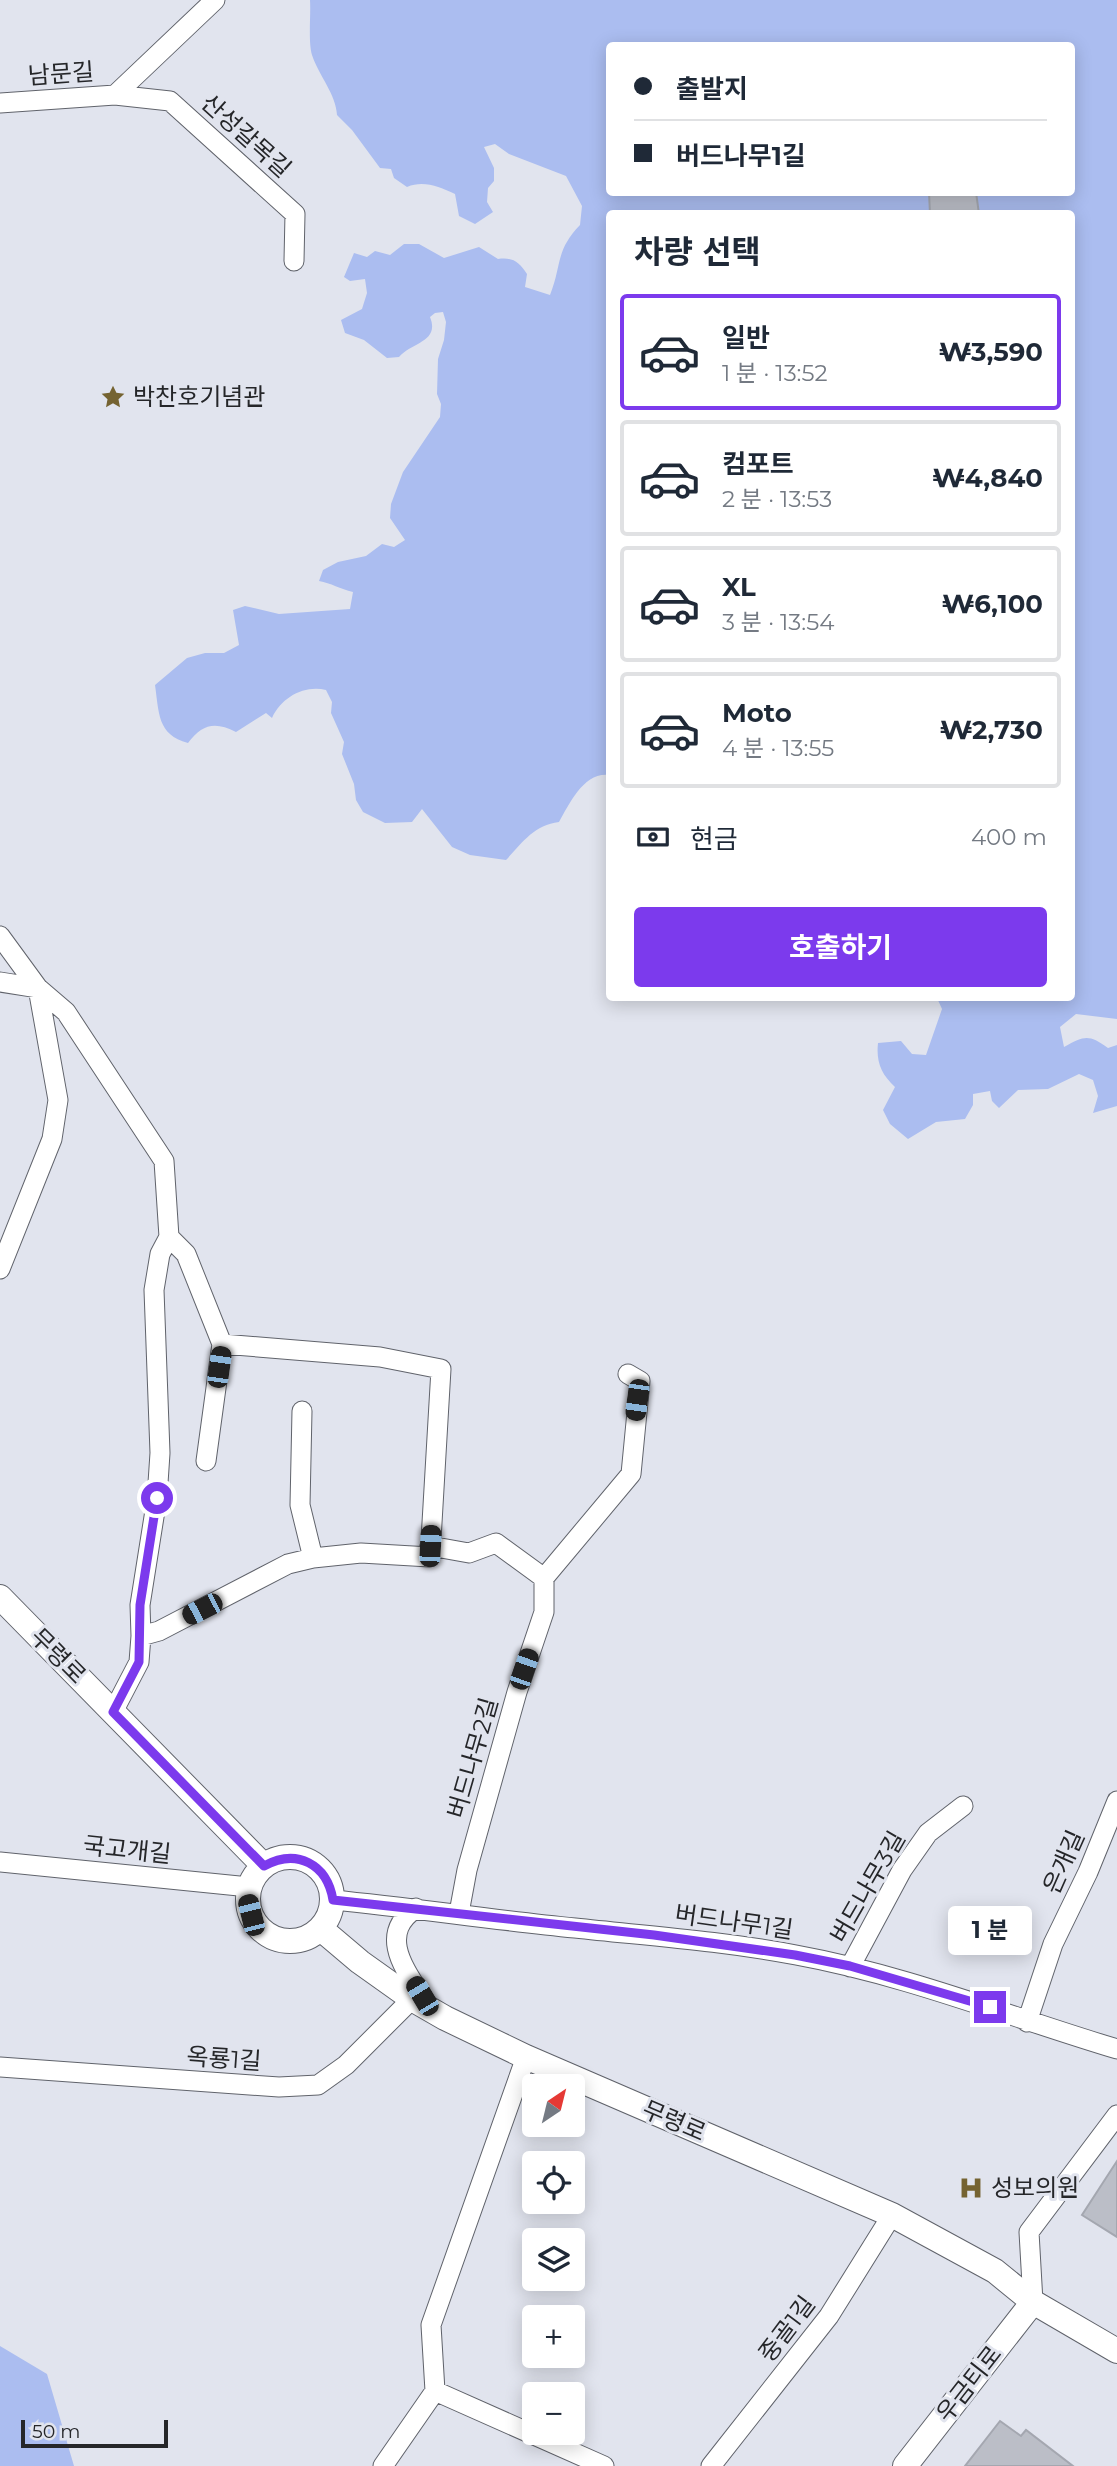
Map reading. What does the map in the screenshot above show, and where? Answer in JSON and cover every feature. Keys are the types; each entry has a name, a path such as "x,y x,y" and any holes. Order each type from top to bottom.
{"main road":[{"name":"무령로","path":"0,1597 264,1866"},
{"path":"276,1859 303,1859 315,1865 331,1887 333,1900 331,1911 321,1929 296,1941 282,1941 269,1936 258,1927 247,1901 249,1887 264,1866 276,1859"},
{"name":"무령로","path":"321,1929 360,1962 421,2004 526,2057 892,2215 995,2271 1033,2302 1117,2351"},
{"name":"우금티로","path":"905,2466 1033,2302"}],"street":[{"name":"남문길","path":"0,103 115,94 215,0"},
{"name":"산성갈목길","path":"115,94 170,101 295,214 294,261"},
{"path":"0,936 38,988 65,1012 164,1161 169,1237 160,1254 154,1290 160,1453 157,1498 140,1605 139,1662 113,1712"},
{"path":"0,982 38,988"},
{"path":"0,1269 52,1139 58,1100 38,988"},
{"path":"169,1237 186,1254 222,1344 206,1461"},
{"path":"141,1636 159,1631 288,1564 313,1558 361,1553 429,1557 441,1369 380,1357 222,1344"},
{"path":"430,1546 468,1553 496,1543 544,1578 631,1474 640,1381 628,1374"},
{"path":"302,1411 300,1505 313,1558"},
{"name":"버드나무2길","path":"459,1913 467,1870 517,1692 544,1612 544,1578"},
{"name":"은개길","path":"1027,2022 1054,1944 1117,1801"},
{"name":"버드나무3길","path":"850,1966 902,1870 928,1833 963,1806"},
{"name":"국고개길","path":"0,1862 249,1887"},
{"name":"버드나무1길","path":"333,1900 693,1940 795,1955 850,1966 990,2007 1027,2022 1117,2049"},
{"path":"416,1908 402,1918 394,1934 399,1957 421,2004"},
{"name":"옥룡1길","path":"0,2067 279,2087 318,2085 421,2004"},
{"path":"383,2466 435,2391 431,2325 526,2057"},
{"path":"1033,2302 1030,2232 1117,2115"},
{"name":"중골1길","path":"711,2466 829,2316 892,2215"},
{"path":"435,2391 604,2466"}],"shaded area":[{"path":"310,0 1117,0 1117,1019 1076,1014 1060,1027 1064,1047 1086,1038 1096,1040 1108,1048 1117,1045 1117,1106 1093,1113 1098,1096 1093,1080 1079,1074 1048,1089 1018,1090 999,1108 992,1101 990,1091 973,1094 973,1105 965,1119 936,1122 908,1139 890,1124 883,1110 895,1087 883,1072 878,1056 878,1043 901,1041 912,1054 926,1055 942,1009 938,1001 1075,1001 1075,210 606,210 606,775 592,778 573,798 559,822 535,831 506,860 470,855 452,847 422,809 412,822 385,823 363,812 356,800 354,784 342,754 344,742 331,713 332,702 326,690 310,689 294,694 272,718 266,713 236,732 222,726 209,726 198,732 188,743 170,734 165,728 159,713 155,685 187,658 205,653 224,653 239,645 233,610 245,606 279,614 350,609 353,592 319,581 323,570 338,562 366,556 382,544 394,547 405,540 390,518 391,504 403,472 440,417 441,404 437,394 438,359 446,322 443,312 435,313 430,317 432,325 428,337 399,357 387,358 364,340 345,333 341,320 362,309 367,293 365,279 350,281 344,277 354,253 367,257 375,251 390,255 404,244 419,244 444,258 479,247 498,259 515,261 527,274 525,287 550,295 566,243 580,225 582,206 566,176 509,154 495,144 484,147 494,168 494,181 488,188 487,202 493,212 475,224 459,216 455,194 425,184 407,187 394,178 391,169 380,168 352,130 337,115 334,100 312,55"},
{"path":"0,2346 47,2374 74,2466 0,2466"}],"building":[{"path":"929,196 977,196 978,210 930,210"},
{"path":"1117,2161 1117,2237 1082,2215"},
{"path":"1000,2421 1021,2436 1026,2430 1073,2466 965,2466"}],"place":[{"name":"박찬호기념관","path":"113,397"},
{"name":"성보의원","path":"971,2188"}],"route":[{"path":"157,1498 140,1605 139,1662 113,1712 264,1866 276,1859 303,1859 315,1865 324,1875 331,1887 333,1900 654,1935 795,1955 850,1966 990,2007"}]}
